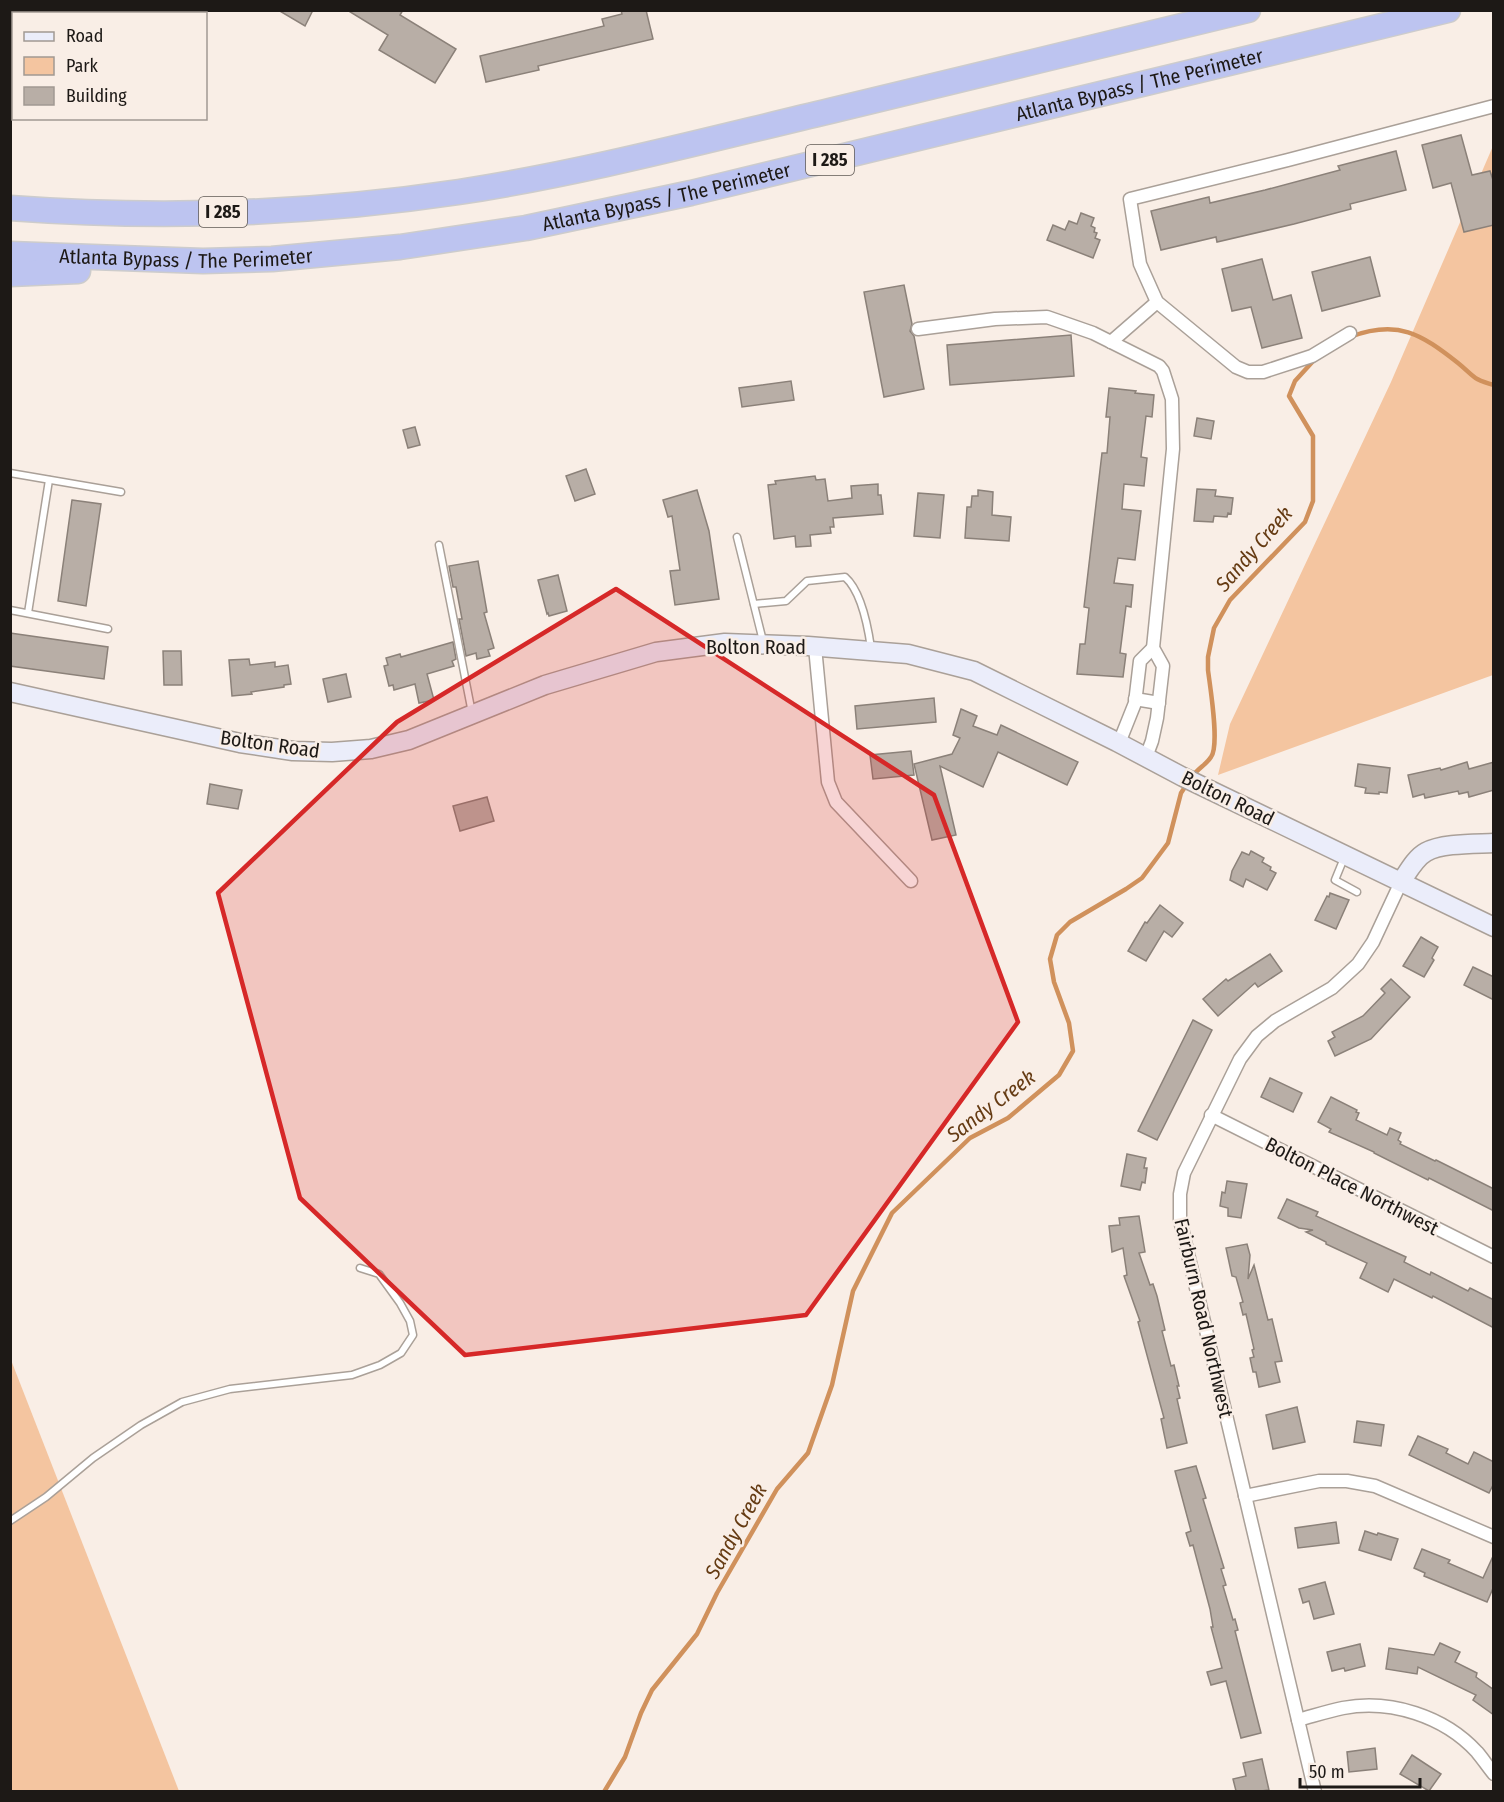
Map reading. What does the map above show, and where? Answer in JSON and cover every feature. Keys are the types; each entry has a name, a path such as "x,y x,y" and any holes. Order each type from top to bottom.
{"highway":[{"name":"I 285","path":"10,208 124,214 252,211 336,206 458,192 547,176 665,150 1248,10"},
{"name":"Atlanta Bypass / The Perimeter","path":"10,254 202,261 272,259 400,247 515,230 691,193 1448,10"},
{"path":"10,274 202,261"}],"street":[{"path":"1350,333 1312,356 1263,372 1248,372 1236,368 1157,302 1140,264 1130,199 1494,106"},
{"path":"1111,342 1157,302"},
{"path":"918,329 995,319 1047,317 1093,333 1159,366 1163,371 1172,399 1173,449 1153,648 1163,666 1152,741 1146,757"},
{"name":"Bolton Road","path":"10,692 240,742 293,750 332,752 371,749 409,740 545,685 656,652 725,643 908,654 974,671 1183,777 1494,927"},
{"path":"814,647 828,782 836,802 911,881"},
{"path":"1119,743 1135,699 1140,661 1153,648"},
{"path":"1135,699 1159,703"},
{"path":"1401,882 1425,852 1437,848 1494,843"},
{"name":"Fairburn Road Northwest","path":"1315,1791 1180,1220 1180,1194 1184,1173 1239,1059 1257,1036 1275,1021 1332,988 1358,964 1372,942 1401,882"},
{"name":"Bolton Place Northwest","path":"1211,1115 1494,1257"},
{"path":"1245,1496 1319,1481 1347,1481 1375,1486 1494,1537"},
{"path":"1298,1720 1343,1708 1371,1706 1404,1709 1437,1722 1458,1735 1494,1774"}],"lane":[{"path":"10,473 121,492"},
{"path":"28,613 49,480"},
{"path":"737,537 764,645"},
{"path":"439,545 472,714"},
{"path":"754,604 786,600 807,581 845,577 857,594 869,634 871,651"},
{"path":"10,610 108,629"},
{"path":"1346,854 1335,880 1357,892"},
{"path":"10,1521 46,1497 93,1458 141,1425 182,1402 230,1389 352,1375 380,1365 401,1353 413,1335 410,1321 379,1274 360,1268"}],"highlighted area":[{"path":"616,589 934,795 1018,1022 806,1315 465,1355 300,1198 218,893 397,722"}],"green space":[{"path":"1493,146 1493,675 1218,775 1230,724 1391,382"},
{"path":"11,1360 179,1791 11,1791"}],"building":[{"path":"278,10 313,10 305,26"},
{"path":"347,10 403,10 400,15 456,49 435,83 379,50 388,35"},
{"path":"621,10 646,10 653,39 538,66 539,70 486,82 480,56 604,26 602,19 622,14"},
{"path":"1461,135 1472,175 1490,171 1494,183 1494,225 1464,232 1451,183 1433,188 1422,145"},
{"path":"1396,151 1406,190 1350,204 1351,209 1294,224 1217,242 1216,237 1161,250 1151,211 1209,197 1210,203 1265,190 1340,170 1338,166"},
{"path":"1081,213 1094,218 1091,226 1097,233 1095,238 1100,240 1093,258 1047,240 1053,225 1065,230 1069,221 1077,224"},
{"path":"1370,257 1380,296 1322,311 1312,272"},
{"path":"1262,259 1273,300 1291,295 1302,338 1262,348 1251,307 1232,311 1222,269"},
{"path":"904,285 912,324 910,331 914,336 924,389 884,397 864,292"},
{"path":"1071,335 1074,376 950,385 947,345"},
{"path":"791,381 794,400 742,407 739,388"},
{"path":"1109,388 1154,395 1152,417 1146,416 1141,457 1147,458 1144,486 1124,484 1122,509 1141,511 1135,560 1118,558 1114,583 1133,585 1131,607 1126,606 1120,653 1126,654 1123,677 1077,674 1080,644 1085,644 1089,608 1084,607 1102,453 1107,453 1110,417 1106,417"},
{"path":"1197,418 1214,421 1211,439 1194,436"},
{"path":"415,427 420,445 408,448 403,430"},
{"path":"586,469 595,494 575,501 566,476"},
{"path":"815,476 816,480 825,479 828,501 852,498 851,486 878,484 878,495 881,495 883,514 833,518 834,527 830,527 831,533 810,535 811,546 796,547 795,536 774,539 768,485 776,484 775,481"},
{"path":"1197,489 1216,490 1215,496 1233,498 1231,514 1228,513 1227,517 1214,516 1213,522 1194,521"},
{"path":"697,490 709,531 719,599 675,605 670,571 680,570 672,516 668,517 663,500"},
{"path":"978,490 993,492 992,515 1011,517 1009,541 965,538 967,507 971,507 972,496 978,496"},
{"path":"918,493 944,495 940,538 914,536"},
{"path":"72,500 101,504 86,606 58,601"},
{"path":"478,561 487,612 484,613 494,648 488,650 490,656 477,659 476,653 466,656 456,587 453,587 449,566"},
{"path":"558,575 567,611 549,616 538,580"},
{"path":"10,633 108,647 104,679 10,666"},
{"path":"453,642 456,659 452,661 454,666 427,674 434,700 419,703 415,684 394,690 393,685 389,686 384,666 388,665 386,658 400,654 401,657"},
{"path":"163,651 181,651 182,685 164,685"},
{"path":"249,659 250,665 275,662 275,667 288,665 291,684 251,692 252,694 232,696 229,660"},
{"path":"346,674 351,697 328,702 323,679"},
{"path":"934,698 936,722 857,729 855,706"},
{"path":"961,709 977,716 973,726 997,735 1001,725 1078,762 1067,785 998,752 983,787 940,766 956,835 932,840 914,764 952,754 960,738 953,735"},
{"path":"911,751 914,775 873,779 870,755"},
{"path":"1467,762 1469,769 1494,762 1494,790 1469,797 1468,792 1459,794 1458,791 1425,798 1424,794 1413,797 1408,775 1440,768 1441,770"},
{"path":"1358,764 1390,768 1387,793 1365,793 1366,788 1355,786"},
{"path":"210,784 242,790 238,809 207,804"},
{"path":"487,797 494,821 460,831 453,806"},
{"path":"1251,851 1264,858 1262,862 1276,873 1267,890 1246,879 1243,887 1230,880 1242,852 1249,855"},
{"path":"1330,893 1349,900 1336,929 1315,920"},
{"path":"1160,905 1183,923 1172,937 1164,931 1146,961 1128,951 1145,922 1147,923"},
{"path":"1421,937 1438,947 1432,958 1434,960 1424,977 1403,966"},
{"path":"1270,954 1282,971 1258,987 1255,983 1218,1016 1203,999 1226,979 1228,981"},
{"path":"1473,967 1494,977 1494,1000 1464,985"},
{"path":"1391,979 1410,997 1371,1039 1335,1056 1328,1041 1335,1037 1332,1032 1363,1016 1385,993 1381,989"},
{"path":"1193,1020 1212,1030 1157,1140 1138,1131"},
{"path":"1270,1078 1302,1093 1293,1112 1261,1097"},
{"path":"1331,1097 1357,1110 1356,1112 1359,1113 1356,1120 1387,1135 1390,1128 1401,1133 1398,1140 1400,1144 1494,1189 1494,1211 1329,1132 1331,1129 1318,1122"},
{"path":"1127,1154 1146,1158 1145,1183 1142,1182 1140,1190 1121,1186"},
{"path":"1227,1181 1247,1184 1241,1218 1228,1216 1228,1208 1220,1206 1222,1192 1225,1193"},
{"path":"1287,1199 1318,1212 1316,1216 1406,1257 1404,1262 1430,1275 1431,1272 1468,1291 1470,1288 1494,1300 1494,1328 1433,1296 1432,1298 1394,1279 1388,1292 1360,1278 1367,1263 1306,1232 1313,1230 1299,1228 1278,1218"},
{"path":"1139,1216 1145,1252 1139,1253 1150,1285 1153,1284 1157,1296 1165,1330 1162,1331 1179,1386 1177,1386 1180,1398 1177,1399 1187,1443 1167,1448 1161,1419 1164,1418 1138,1322 1140,1321 1124,1276 1127,1275 1123,1248 1112,1252 1109,1226 1120,1225 1119,1218"},
{"path":"1247,1244 1250,1255 1248,1279 1254,1265 1268,1320 1272,1319 1282,1361 1275,1362 1280,1382 1259,1387 1250,1358 1254,1357 1252,1350 1254,1349 1246,1314 1243,1315 1240,1303 1243,1302 1236,1277 1232,1276 1226,1248"},
{"path":"1297,1407 1305,1442 1273,1449 1266,1415"},
{"path":"1357,1421 1384,1425 1381,1446 1354,1442"},
{"path":"1418,1436 1448,1449 1446,1453 1468,1464 1474,1452 1494,1462 1494,1483 1489,1493 1409,1455"},
{"path":"1196,1466 1206,1498 1203,1499 1224,1568 1221,1569 1226,1585 1223,1586 1238,1630 1235,1631 1261,1733 1241,1738 1226,1681 1211,1685 1207,1672 1222,1668 1211,1627 1213,1627 1210,1609 1193,1545 1190,1546 1186,1533 1191,1531 1175,1471"},
{"path":"1336,1522 1339,1543 1298,1548 1295,1528"},
{"path":"1365,1531 1398,1539 1391,1560 1359,1550"},
{"path":"1422,1549 1450,1560 1448,1563 1483,1578 1494,1554 1494,1586 1487,1602 1424,1576 1425,1573 1414,1568"},
{"path":"1325,1582 1334,1614 1314,1619 1309,1601 1303,1603 1299,1589"},
{"path":"1440,1643 1460,1652 1455,1662 1477,1673 1476,1677 1494,1690 1494,1715 1473,1700 1476,1695 1418,1667 1417,1674 1386,1669 1389,1648 1434,1655"},
{"path":"1360,1644 1365,1666 1345,1671 1344,1668 1332,1671 1327,1652"},
{"path":"1375,1748 1377,1769 1349,1772 1347,1752"},
{"path":"1412,1755 1441,1774 1429,1791 1400,1774"},
{"path":"1262,1759 1269,1790 1236,1791 1233,1779 1246,1776 1243,1763"}],"waterway":[{"name":"Sandy Creek","path":"1350,337 1382,329 1408,332 1432,344 1478,379 1494,385"},
{"name":"Sandy Creek","path":"1192,777 1209,760 1214,751 1215,729 1208,670 1208,657 1214,628 1230,600 1305,522 1313,501 1313,436 1289,396 1295,381 1315,359"},
{"name":"Sandy Creek","path":"604,1792 625,1757 652,1690 697,1634 717,1593 777,1489 808,1453 832,1385 853,1291 892,1213 970,1138 1008,1118 1059,1075 1073,1051 1069,1023 1054,982 1050,959 1057,935 1070,922 1142,878 1168,843 1181,793 1187,784"}]}
